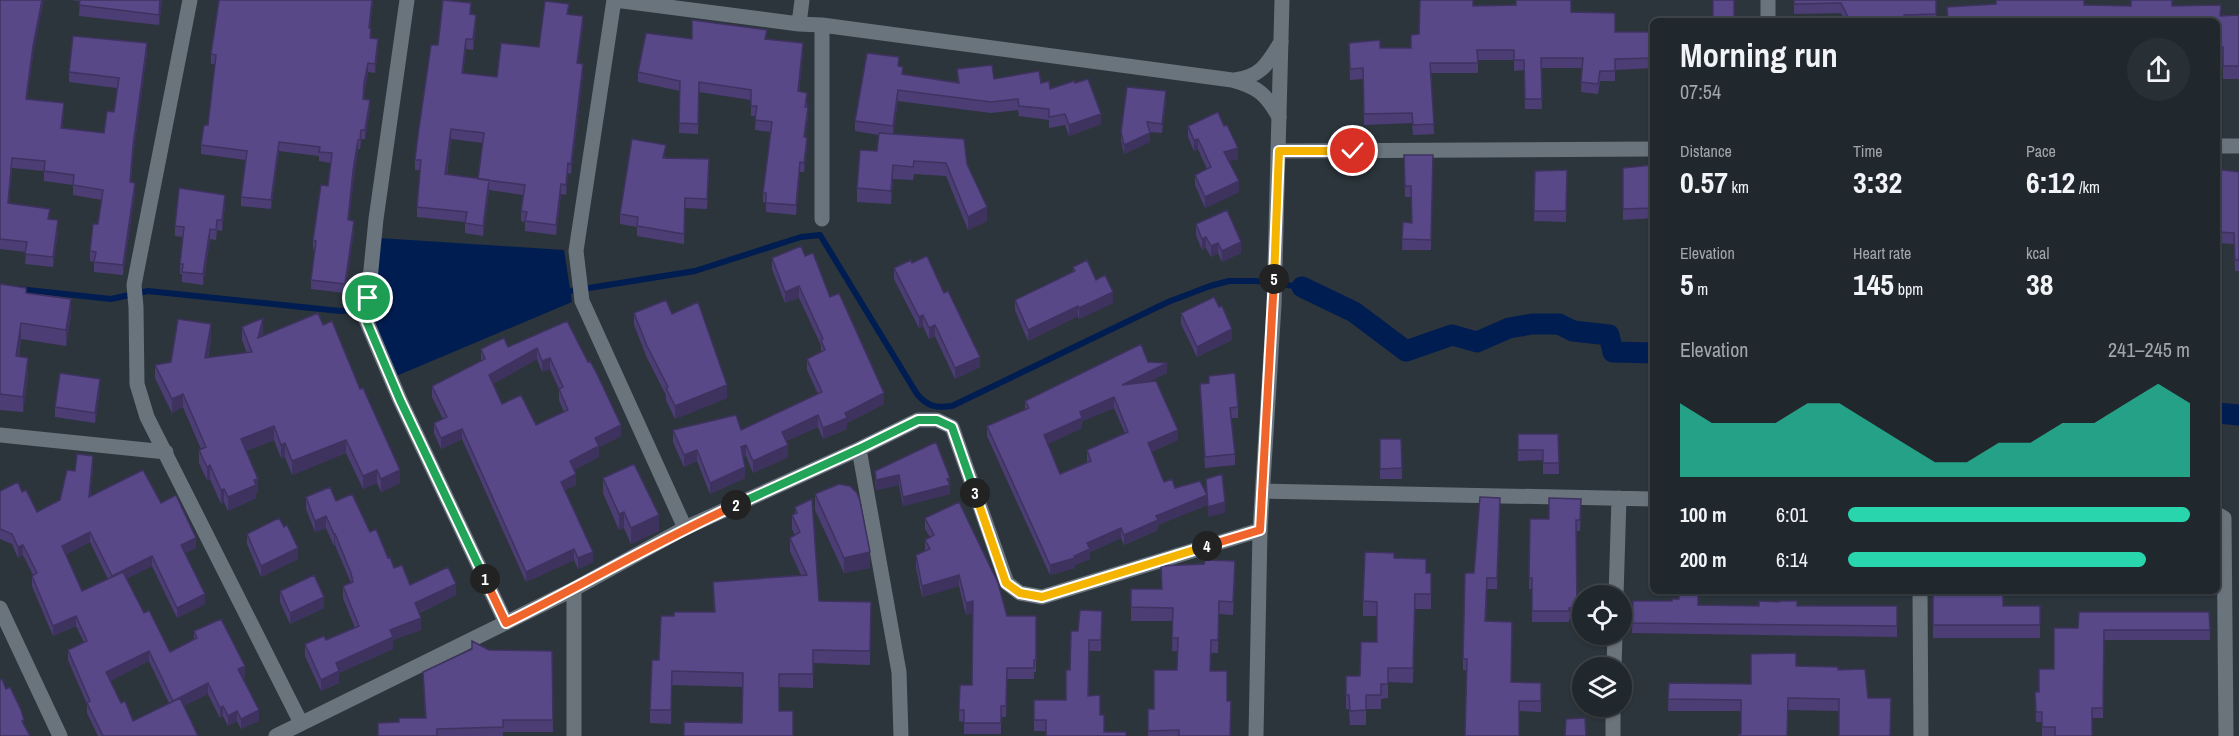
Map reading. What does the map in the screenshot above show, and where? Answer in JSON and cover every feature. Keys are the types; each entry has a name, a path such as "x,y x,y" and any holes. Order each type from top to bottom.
{"street":[{"path":"190,0 134,285 137,384 147,417 301,723"},
{"path":"407,0 378,208 366,320 400,400 506,623"},
{"path":"685,528 582,301 576,251 614,0 822,25 1232,80 1250,85 1268,97 1279,117"},
{"path":"799,24 802,0"},
{"path":"1256,736 1260,530 1274,305 1282,0"},
{"path":"1768,0 1768,18"},
{"path":"822,25 822,219"},
{"path":"1232,80 1251,77 1268,63 1281,42"},
{"path":"2220,146 2239,146"},
{"path":"1279,151 1650,149"},
{"path":"276,736 574,589 685,528 918,420 937,420 952,427 1006,583 1020,593 1042,597 1260,530"},
{"path":"0,435 166,452"},
{"path":"859,449 899,672 901,736"},
{"path":"1263,490 1650,499"},
{"path":"1616,585 1619,498"},
{"path":"2220,516 2224,518 2226,736"},
{"path":"574,589 574,736"},
{"path":"1920,594 1921,736"},
{"path":"0,608 60,736"},
{"path":"1612,736 1613,717"}],"water":[{"path":"379,238 564,250 572,302 394,377 371,320"}],"building":[{"path":"0,0 42,0 26,99 64,103 61,128 104,133 107,111 114,112 119,78 69,72 73,36 147,43 133,146 130,182 135,183 123,265 94,262 96,252 90,251 93,224 98,224 103,190 73,185 74,175 44,171 45,161 12,158 8,203 50,209 48,219 58,220 53,257 25,254 27,242 0,239"},
{"path":"80,0 160,0 159,15 79,5"},
{"path":"219,0 372,0 370,38 378,39 375,64 368,63 364,83 363,99 370,100 365,130 361,130 360,140 358,140 353,171 348,220 354,221 345,284 311,280 316,241 313,240 321,185 328,186 332,153 319,152 320,147 279,142 271,200 241,197 247,151 201,145 204,125 208,125 216,55 211,54"},
{"path":"443,0 471,3 470,14 476,15 473,39 466,39 462,73 497,77 501,43 539,47 545,1 569,4 567,14 583,16 577,63 583,64 571,164 568,163 566,185 561,184 556,225 525,221 527,212 521,211 525,185 489,180 483,226 465,223 467,212 417,207 421,160 415,160 418,135 431,45 438,45","holes":["451,129 484,133 478,179 445,174"]},
{"path":"1420,0 1473,0 1473,6 1516,5 1516,0 1571,0 1571,12 1615,13 1615,32 1650,32 1650,58 1615,59 1615,71 1600,71 1598,84 1581,82 1583,58 1541,58 1542,99 1525,99 1524,60 1514,60 1514,50 1477,50 1478,63 1430,63 1434,124 1413,125 1412,113 1364,114 1363,68 1350,69 1349,43 1380,40 1380,48 1411,48 1411,35 1419,34"},
{"path":"1713,0 1734,0 1734,18 1713,18"},
{"path":"1794,0 1936,0 1936,14 1904,15 1904,18 1848,18 1841,3 1794,4"},
{"path":"1996,0 2084,0 2084,5 2131,6 2131,0 2172,0 2172,6 2221,5 2220,16 2239,15 2239,66 2223,66 2223,47 2220,47 2220,18 1948,18 1947,7 1996,4"},
{"path":"692,20 767,30 765,39 803,43 798,91 807,93 805,107 808,107 804,137 807,138 804,163 800,162 796,205 766,203 766,193 763,193 772,122 755,120 757,106 751,106 751,90 699,82 698,124 679,123 680,81 638,72 646,33 692,39"},
{"path":"867,53 899,57 898,66 903,67 902,74 959,83 957,69 992,65 994,79 1039,71 1041,83 1049,81 1050,89 1088,79 1101,114 1069,125 1065,114 1049,117 1049,109 1019,106 1018,99 991,102 898,90 893,126 855,121"},
{"path":"1127,87 1166,91 1162,124 1147,122 1150,133 1124,145 1121,132"},
{"path":"1218,112 1238,148 1224,152 1239,181 1205,197 1195,175 1211,167 1198,139 1194,140 1188,126"},
{"path":"879,133 964,139 967,164 987,207 968,217 946,163 914,161 913,167 893,165 891,191 857,188 860,150 877,151"},
{"path":"632,139 666,145 663,158 709,159 707,199 685,198 684,234 637,226 638,217 620,214"},
{"path":"1404,155 1433,155 1431,240 1402,239 1403,222 1412,223 1411,186 1405,186"},
{"path":"2220,158 2222,170 2239,172 2239,260 2235,260 2234,233 2220,232"},
{"path":"1650,165 1650,208 1623,209 1623,168"},
{"path":"1567,170 1566,211 1534,211 1535,171"},
{"path":"179,188 225,195 222,220 217,220 216,230 210,229 203,274 182,272 183,264 180,264 184,227 175,226"},
{"path":"1227,210 1241,242 1222,251 1218,243 1211,246 1206,237 1202,239 1196,224"},
{"path":"801,246 805,256 813,253 830,297 839,293 884,393 845,413 847,418 823,428 818,415 782,432 788,445 753,461 746,445 741,447 745,467 710,483 697,450 684,455 673,430 736,415 741,430 822,392 807,359 825,350 821,340 823,339 799,286 785,292 772,258"},
{"path":"927,256 944,293 948,291 980,357 955,368 935,325 929,328 923,315 919,317 894,268"},
{"path":"1087,260 1096,280 1105,275 1113,292 1028,330 1015,300 1075,271 1073,267"},
{"path":"0,284 26,288 26,293 71,299 66,330 21,323 16,356 28,358 23,397 0,394"},
{"path":"1214,297 1219,307 1222,306 1232,329 1197,347 1181,313"},
{"path":"666,300 672,314 698,302 727,385 675,406 634,313"},
{"path":"318,313 323,325 332,321 360,389 363,388 400,470 381,479 377,470 363,476 346,440 292,461 285,443 281,445 274,426 241,439 258,479 254,480 256,485 228,497 224,489 221,490 210,465 207,467 199,450 206,447 183,394 172,399 155,365 171,362 178,319 211,324 205,358 252,352 242,327 263,318 258,338"},
{"path":"567,321 588,362 590,361 597,374 621,425 595,438 599,446 570,461 576,474 561,482 593,552 578,558 574,549 526,572 462,429 441,438 434,423 447,417 432,386 485,359 481,349 504,338 508,347","holes":["537,348 542,361 550,358 563,387 559,389 568,410 536,425 521,395 502,404 489,375"]},
{"path":"1141,344 1148,362 1167,363 1122,385 1156,381 1178,430 1148,443 1164,482 1172,479 1175,488 1200,481 1207,495 1156,516 1158,520 1124,535 1121,528 1087,543 1090,549 1074,556 1075,558 1050,565 987,426 1029,408 1025,401","holes":["1114,397 1128,432 1087,450 1091,461 1060,474 1044,435 1082,418 1080,412"]},
{"path":"60,373 100,379 95,413 55,407"},
{"path":"1235,373 1238,407 1230,408 1235,454 1205,457 1200,384 1209,383 1209,376"},
{"path":"1518,434 1558,434 1559,463 1543,463 1543,450 1518,450"},
{"path":"1380,439 1401,439 1402,468 1380,469"},
{"path":"936,442 950,478 947,479 950,485 903,497 899,475 876,480 875,471"},
{"path":"77,454 93,456 89,497 143,470 161,503 176,495 196,538 181,545 205,594 177,608 152,556 112,576 90,532 62,546 82,591 123,572 144,613 149,610 170,652 197,638 194,631 221,619 245,666 238,669 259,710 241,719 237,711 228,716 223,706 220,708 208,683 173,701 149,651 106,672 121,703 125,701 133,721 180,698 198,736 103,736 87,703 90,701 68,650 87,641 76,616 53,626 32,576 37,573 23,545 18,547 12,534 0,529 0,491 18,482 22,492 26,490 37,512 60,500 67,470 75,471"},
{"path":"634,464 659,515 631,528 624,512 619,514 603,478"},
{"path":"1222,474 1225,502 1208,507 1206,479"},
{"path":"839,484 850,486 857,493 870,552 844,558 815,494"},
{"path":"330,487 336,501 352,494 370,532 376,529 394,568 402,565 410,585 448,567 456,584 415,603 421,618 390,630 393,637 336,663 339,671 321,680 305,644 324,636 326,640 359,626 343,586 353,582 351,573 335,534 326,516 315,521 306,497"},
{"path":"1480,497 1500,498 1497,578 1487,578 1485,621 1512,622 1511,682 1541,683 1541,701 1519,701 1519,736 1465,736 1467,659 1463,659 1465,573 1474,573"},
{"path":"1549,498 1581,499 1580,520 1576,520 1577,585 1572,585 1572,608 1569,608 1569,611 1532,611 1532,578 1529,578 1530,519 1549,519"},
{"path":"812,499 819,601 871,602 870,651 813,650 813,674 779,674 779,711 793,711 793,736 684,736 684,722 742,723 743,673 672,671 671,710 650,710 652,660 659,660 661,616 674,616 674,612 715,612 713,582 807,575 790,538 800,532 792,515 797,513 795,507"},
{"path":"959,502 998,583 1007,616 1036,616 1034,668 1007,668 1006,706 1001,706 1001,723 964,723 964,710 959,710 960,685 972,685 973,601 966,603 959,575 922,586 916,555 930,549 925,540 934,535 925,518"},
{"path":"279,518 284,527 287,525 298,548 261,566 247,534"},
{"path":"1365,552 1394,553 1394,558 1426,559 1426,573 1431,573 1431,594 1415,594 1413,668 1388,668 1388,684 1381,684 1381,695 1366,695 1366,710 1350,711 1349,695 1346,695 1346,676 1360,676 1361,642 1377,642 1377,602 1363,601"},
{"path":"1205,560 1235,561 1233,602 1219,601 1218,640 1211,640 1210,671 1227,671 1227,701 1231,701 1230,736 1179,736 1179,730 1148,731 1148,709 1154,709 1154,670 1177,670 1178,638 1172,638 1173,608 1131,607 1131,589 1162,589 1161,566 1204,564"},
{"path":"314,575 324,597 290,613 280,591"},
{"path":"1679,594 1698,594 1698,605 1759,606 1759,601 1797,601 1797,606 1897,606 1897,626 1632,623 1633,601 1672,601 1672,599 1679,599"},
{"path":"2003,594 2003,606 2040,606 2040,625 1933,625 1933,595"},
{"path":"1080,610 1102,611 1101,640 1089,640 1088,696 1100,695 1100,715 1104,715 1104,732 1126,732 1126,736 1046,736 1046,720 1034,720 1034,700 1066,700 1066,670 1070,670 1071,631 1078,631"},
{"path":"2079,612 2209,612 2210,630 2104,630 2103,708 2092,708 2092,736 2055,736 2055,727 2042,727 2042,712 2036,712 2035,692 2039,692 2039,669 2054,669 2054,628 2078,628"},
{"path":"472,641 489,650 552,651 553,720 503,720 503,727 437,729 437,736 378,736 378,723 399,722 399,718 426,718 423,672 472,649"},
{"path":"1796,653 1796,666 1838,667 1838,670 1865,669 1868,698 1891,698 1890,736 1839,736 1839,699 1788,698 1787,736 1739,736 1741,734 1741,700 1668,699 1669,683 1751,684 1751,654"},
{"path":"2,679 6,689 10,687 30,736 0,736 0,680"},
{"path":"1585,718 1586,736 1565,736 1566,719"}],"waterway":[{"path":"564,292 695,271 801,237 820,235 917,394 925,402 941,407 952,406 1168,302 1210,286 1229,281 1256,281 1302,287"},
{"path":"1302,287 1354,312 1406,351 1452,335 1477,342 1509,328 1532,324 1559,324 1573,331 1609,335 1613,352 1650,353"},
{"path":"18,289 111,299 148,291 340,311 366,309"},
{"path":"2220,413 2239,415"}],"route":[{"path":"368,298 366,320 400,400 506,623 574,589 685,528 918,420 937,420 952,427 1006,583 1020,593 1042,597 1260,530 1274,305 1279,151 1353,151"}]}
